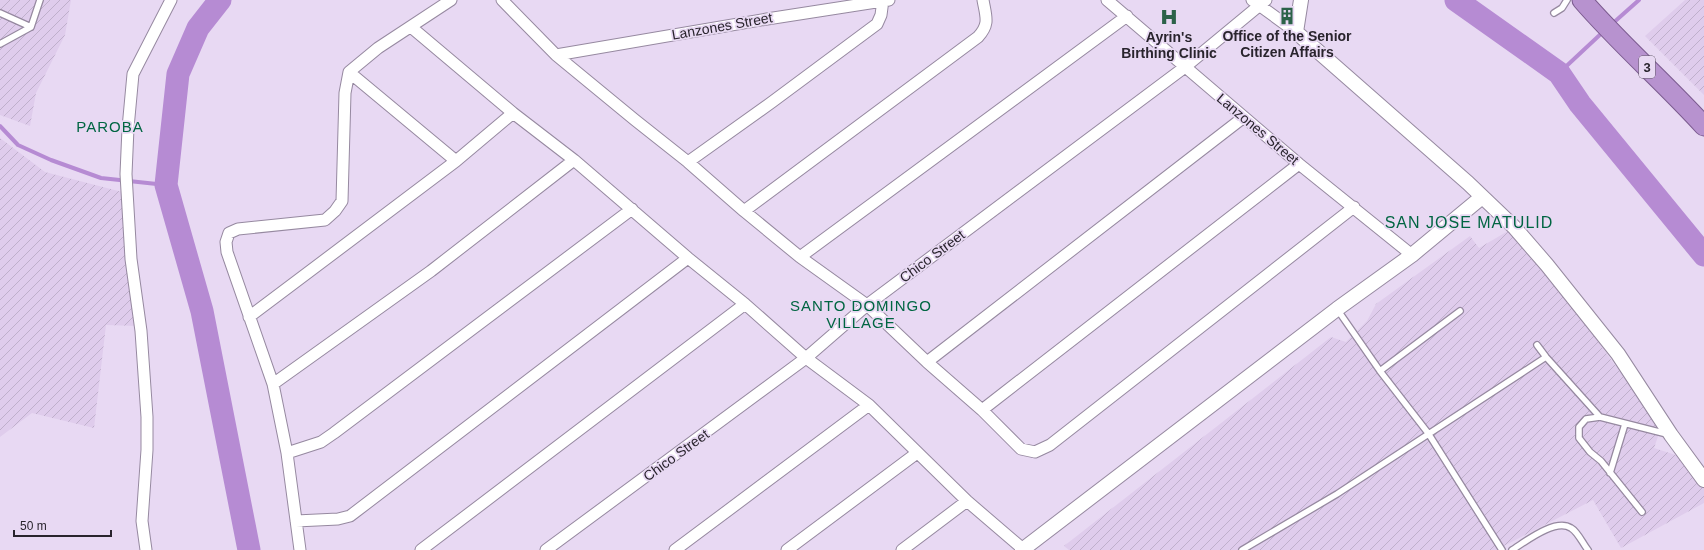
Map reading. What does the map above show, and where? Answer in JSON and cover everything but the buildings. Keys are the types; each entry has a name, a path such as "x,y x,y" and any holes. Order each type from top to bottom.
{"highway":[{"name":"3","path":"1582,0 1597,18 1678,97 1704,126"}],"street":[{"path":"146,550 142,520 147,450 147,417 141,331 131,259 126,174 128,128 133,74 171,0"},
{"path":"300,550 287,453 273,384 227,252 226,242 229,233 238,229 324,220 335,211 342,201 344,100 349,72 378,48 451,0"},
{"path":"502,0 556,55 634,120 688,162 800,257 867,305 927,362 982,410 1020,450 1035,452 1050,445 1354,207"},
{"path":"688,162 877,24 881,15 883,0"},
{"name":"Lanzones Street","path":"556,55 889,0"},
{"path":"744,211 978,37 985,29 987,22 983,0"},
{"name":"Lanzones Street","path":"1107,0 1299,164 1412,255"},
{"path":"1296,32 1301,0"},
{"path":"1259,2 1296,32 1514,227 1547,265 1618,354 1671,435 1704,480"},
{"name":"Chico Street","path":"546,550 806,358 867,305 1185,67 1259,2"},
{"path":"800,257 1127,16"},
{"path":"411,27 513,113 574,160 688,258 745,304 806,358 869,405 967,501 1023,550 1337,309 1412,255 1482,197"},
{"path":"349,72 456,161"},
{"path":"249,317 456,161 513,113"},
{"path":"927,362 1244,117"},
{"path":"273,384 431,271 574,160"},
{"path":"982,410 1299,164"},
{"path":"287,453 321,442 334,433 632,209"},
{"path":"296,521 338,520 350,516 688,258"},
{"path":"421,550 745,304"},
{"path":"675,550 869,405"},
{"path":"787,550 917,453"},
{"path":"902,550 967,501"}],"lane":[{"path":"0,44 31,27 40,0"},
{"path":"1554,13 1562,8 1567,0"},
{"path":"0,12 31,27"},
{"path":"1337,309 1380,370 1428,433 1502,550"},
{"path":"1380,370 1460,311"},
{"path":"1537,345 1600,417"},
{"path":"1242,550 1337,494 1546,357"},
{"path":"1642,512 1601,461 1590,452 1579,438 1579,427 1586,419 1600,417 1671,435"},
{"path":"1610,473 1625,424"},
{"path":"1512,550 1545,530 1557,526 1566,526 1572,528 1588,550"}],"shaded area":[{"path":"0,0 71,0 65,35 36,93 30,126 0,115"},
{"path":"1685,0 1704,0 1704,95 1645,36"},
{"path":"0,138 45,172 126,193 137,326 106,325 94,428 32,413 0,437"},
{"path":"1508,231 1582,319 1614,364 1662,425 1654,448 1688,459 1704,485 1704,503 1621,548 1593,500 1496,550 1069,550 1064,546 1331,337 1346,342 1367,321 1376,304 1470,236 1479,248"}],"waterway":[{"path":"220,0 198,28 178,74 166,185 202,311 249,550"},
{"path":"1456,0 1559,73 1580,104 1704,255"},
{"path":"1612,24 1639,0"},
{"path":"1559,73 1604,31"},
{"path":"0,126 18,145 51,160 101,178 166,185"}],"place":[{"name":"Office of the Senior Citizen Affairs","path":"1287,16"},
{"name":"Ayrin's Birthing Clinic","path":"1169,17"}],"district":[{"name":"PAROBA","path":"110,127"},
{"name":"SAN JOSE MATULID","path":"1469,222"},
{"name":"SANTO DOMINGO VILLAGE","path":"861,314"}]}
